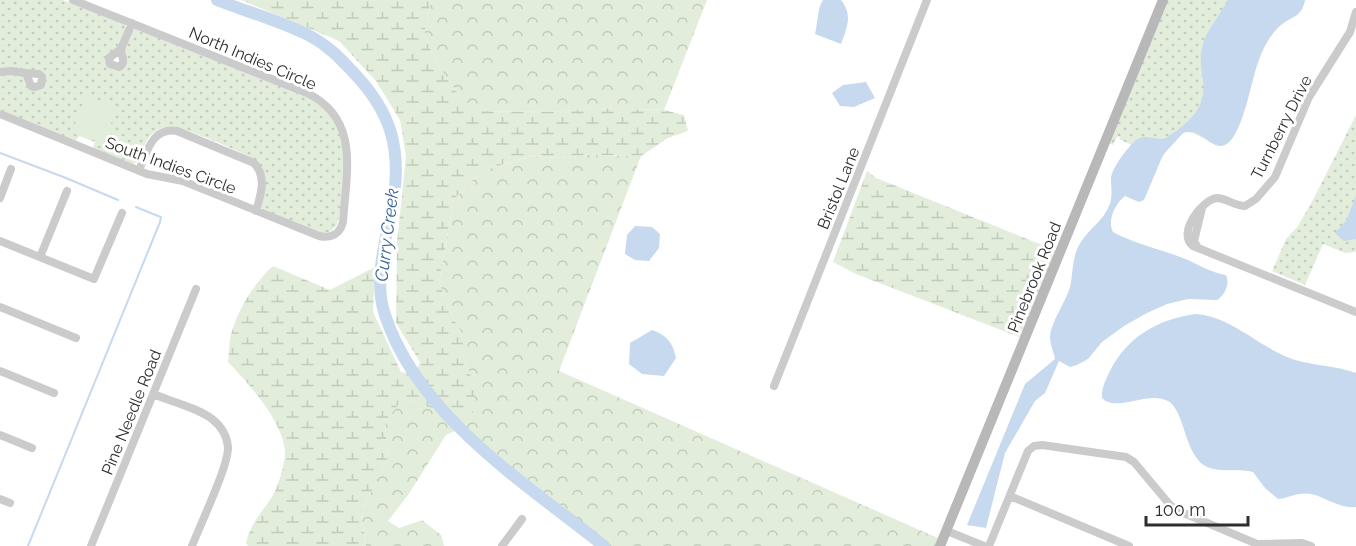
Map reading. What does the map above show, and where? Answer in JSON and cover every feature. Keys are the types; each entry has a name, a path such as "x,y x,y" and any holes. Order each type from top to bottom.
{"street":[{"name":"North Indies Circle","path":"73,0 307,93 330,110 342,128 348,152 343,222 333,236"},
{"name":"Bristol Lane","path":"774,386 927,0"},
{"name":"Pinebrook Road","path":"940,546 1162,0"},
{"name":"Turnberry Drive","path":"1356,12 1350,32 1309,97 1278,172 1268,187 1247,206 1216,198 1208,201 1190,225 1186,235 1190,244 1199,249 1356,312"},
{"path":"121,49 132,23"},
{"path":"0,72 27,73"},
{"name":"South Indies Circle","path":"0,114 139,171 183,181 319,236 325,238 333,236"},
{"path":"139,171 153,139 164,131 177,131 254,163 262,178 255,211"},
{"path":"0,198 11,169"},
{"path":"40,257 67,191"},
{"path":"0,241 94,279 122,213"},
{"name":"Pine Needle Road","path":"91,546 196,289"},
{"path":"0,307 76,338"},
{"path":"0,371 54,393"},
{"path":"153,394 210,417 227,440 228,450 225,464 192,546"},
{"path":"0,435 32,448"},
{"path":"989,546 1027,453 1034,446 1044,445 1124,457 1134,462 1170,505 1179,512 1257,544 1302,543 1311,546"},
{"path":"1010,496 1129,546"},
{"path":"0,499 10,503"},
{"path":"502,546 522,519"},
{"path":"947,531 984,546"}],"green space":[{"path":"0,0 63,0 125,25 126,30 109,66 115,70 120,70 124,50 136,28 314,100 338,127 342,140 343,178 337,225 330,232 322,234 263,210 260,206 256,161 192,132 172,127 158,130 149,137 137,162 133,164 93,148 95,142 79,136 76,141 0,110 0,76 7,74 23,76 37,90 40,72 15,68 0,69"},
{"path":"241,0 431,0 424,35 437,64 461,98 481,111 553,112 592,108 664,110 684,115 688,131 668,138 641,156 589,155 560,158 530,156 482,171 454,199 439,282 451,314 463,335 463,355 475,388 473,412 455,419 424,405 403,399 385,421 388,458 361,513 366,546 248,546 246,543 248,535 277,487 284,464 285,451 283,439 271,415 228,362 230,339 241,309 259,281 273,266 330,290 375,267 373,312 401,372 415,374 420,362 396,323 397,242 406,156 400,120 376,81 339,41"},
{"path":"431,0 707,0 664,110 592,108 553,112 481,111 461,98 437,64 424,35"},
{"path":"1167,0 1305,0 1299,14 1277,28 1265,46 1258,60 1246,107 1231,140 1220,146 1186,132 1175,140 1161,159 1119,139 1120,136 1113,145 1108,143"},
{"path":"86,96 117,109 103,144 72,131"},
{"path":"1356,115 1356,252 1345,253 1323,244 1305,285 1272,271 1286,239 1298,226 1314,198"},
{"path":"589,155 641,156 559,371 940,539 937,546 600,546 455,431 446,435 408,495 388,521 399,528 422,520 441,535 444,546 366,546 361,513 388,458 385,421 403,399 424,405 455,419 475,388 463,355 463,335 451,314 439,282 454,199 482,171 531,156 560,158"},
{"path":"867,171 876,178 1057,251 1022,338 856,274 833,262"}],"water":[{"path":"823,0 841,0 845,6 848,16 847,27 841,44 815,34"},
{"path":"1228,0 1305,0 1299,13 1277,28 1265,46 1242,120 1231,140 1220,146 1201,135 1183,133 1163,155 1144,200 1139,202 1125,196 1115,208 1111,222 1113,232 1121,236 1226,275 1227,286 1217,300 1188,299 1167,304 1147,313 1102,342 1088,359 1077,365 1070,367 1059,361 1045,393 1035,401 1005,453 986,528 967,525 1025,384 1055,359 1050,340 1051,330 1070,288 1078,246 1109,206 1114,170 1124,153 1139,138 1166,138 1188,121 1199,108 1203,91 1201,56 1204,42"},
{"path":"866,82 875,98 854,107 840,106 832,93 843,85"},
{"path":"1356,196 1356,239 1344,241 1335,233 1346,221"},
{"path":"635,226 652,227 660,234 659,248 649,261 635,260 625,254 627,235"},
{"path":"1196,314 1221,320 1292,359 1356,373 1356,507 1338,505 1311,494 1278,499 1265,488 1253,472 1213,469 1199,461 1189,444 1174,406 1168,401 1151,398 1115,403 1102,398 1105,381 1110,371 1125,348 1135,339 1169,320"},
{"path":"652,330 665,337 675,353 676,358 664,376 642,374 629,364 630,343"}],"waterway":[{"name":"Curry Creek","path":"217,0 287,26 316,40 342,61 376,101 390,131 396,165 393,203 384,245 380,288 385,315 401,351 422,385 477,445 604,546"},
{"path":"0,153 118,200"},
{"path":"28,546 160,222 161,217 136,207"}]}
